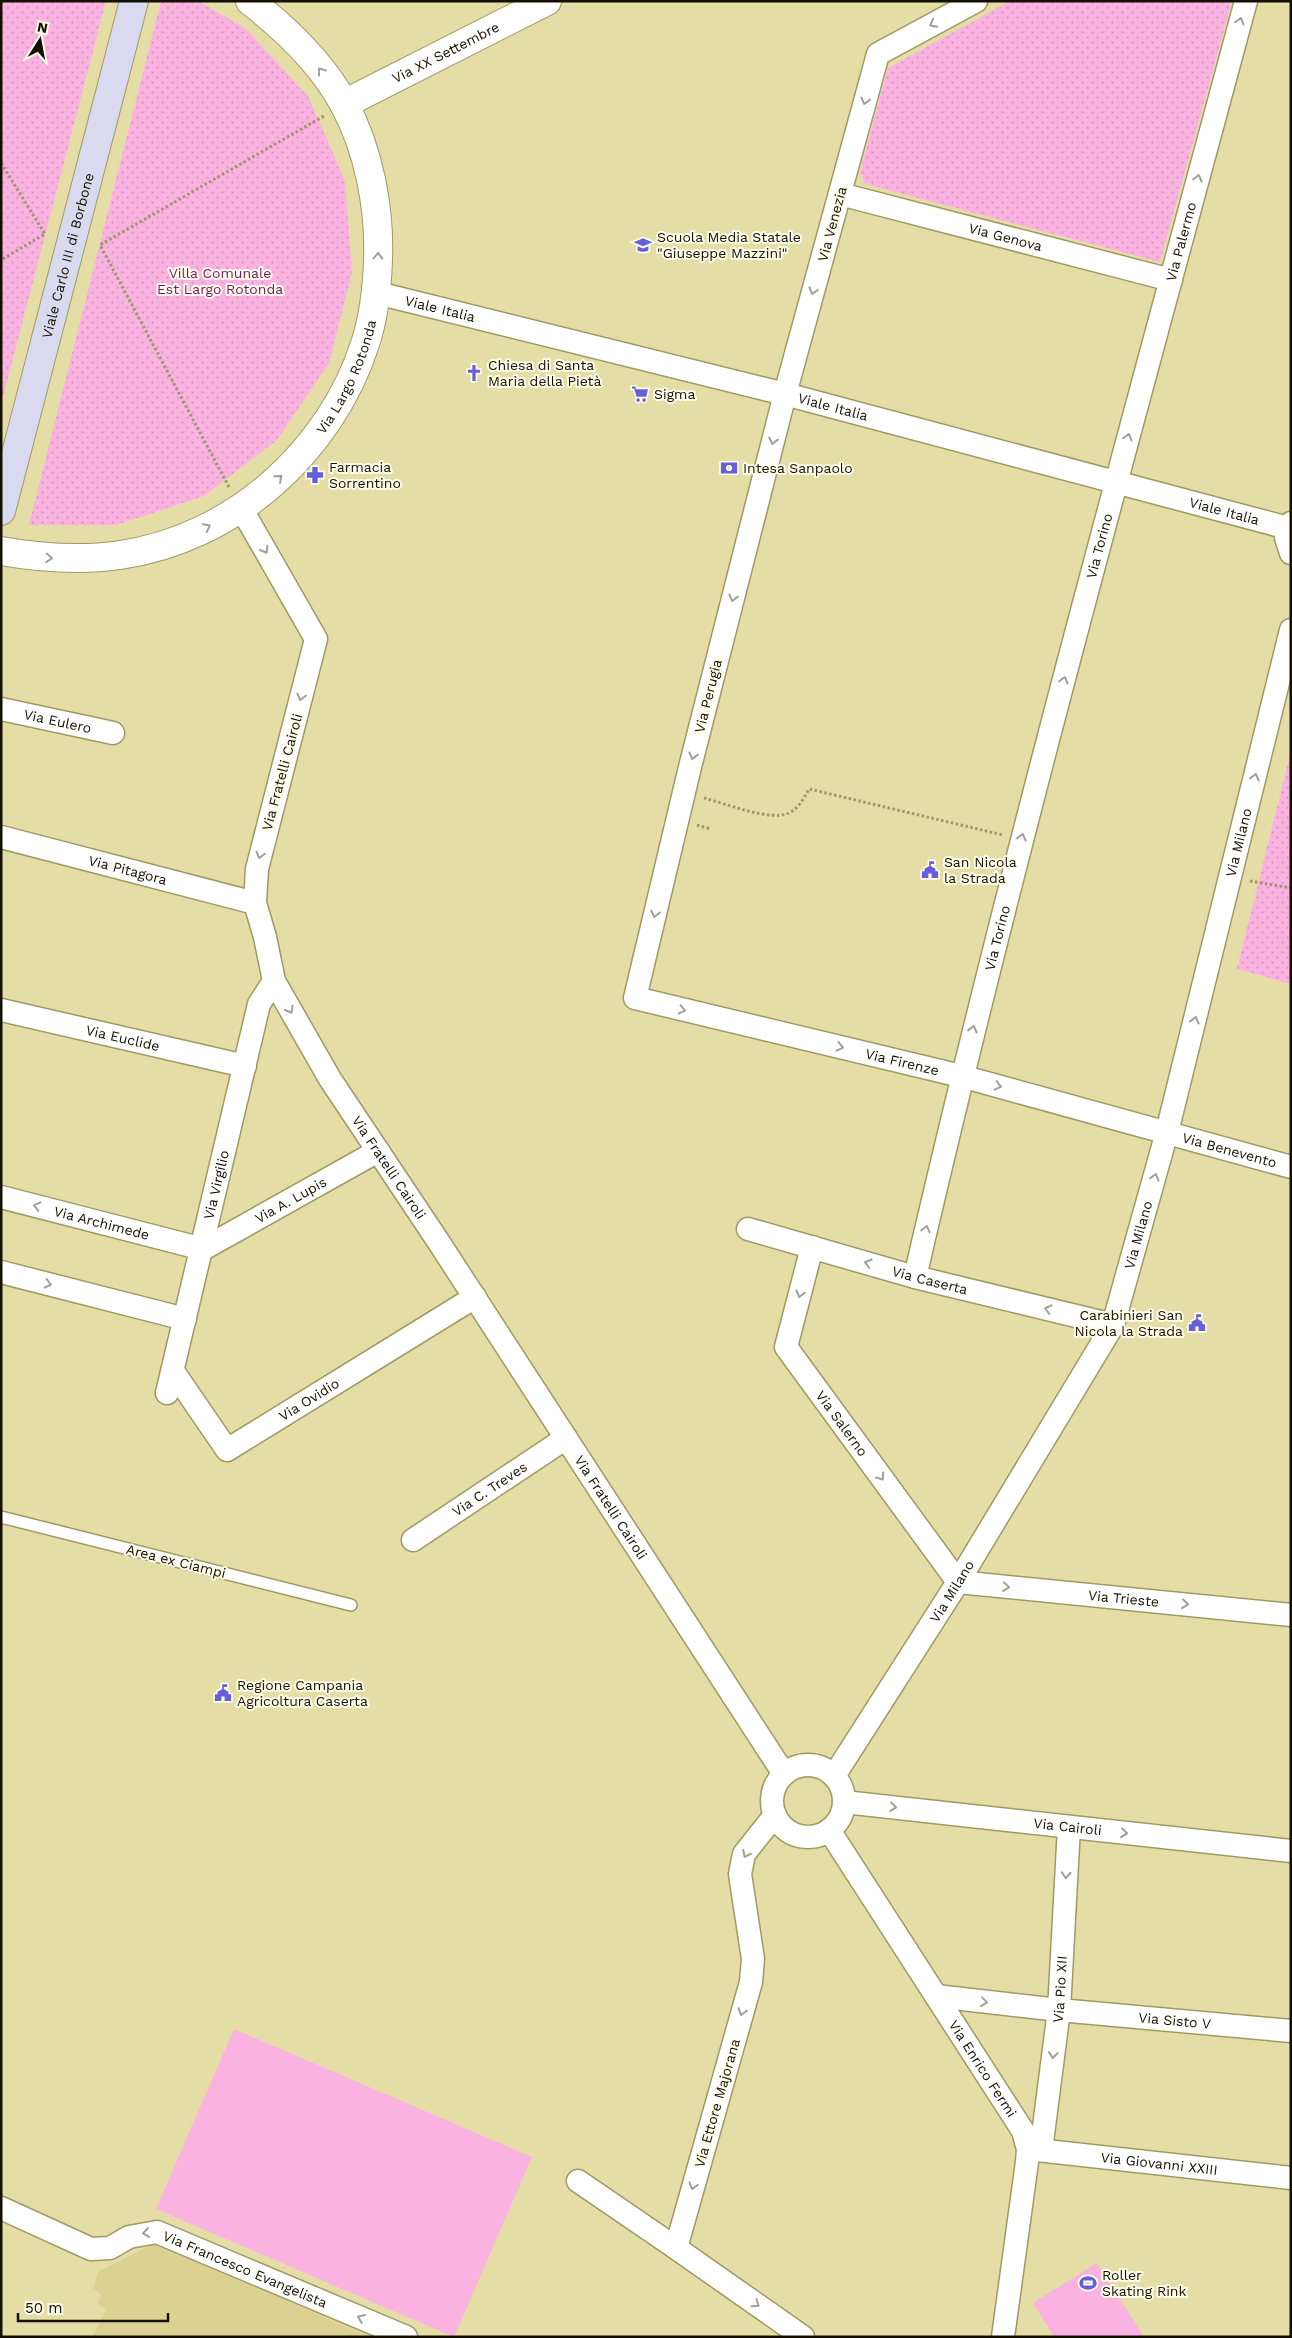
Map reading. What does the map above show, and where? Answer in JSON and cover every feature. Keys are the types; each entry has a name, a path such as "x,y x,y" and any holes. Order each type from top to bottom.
{"main road":[{"name":"Viale Carlo III di Borbone","path":"1,511 134,1"}],"street":[{"name":"Via Largo Rotonda","path":"1,551 34,557 77,559 120,555 171,542 203,529 241,508 282,476 317,437 345,392 365,344 377,293 379,231 370,180 358,138 344,104 318,66 280,24 250,1"},
{"name":"Via XX Settembre","path":"344,104 547,1"},
{"name":"Via Venezia","path":"784,394 878,54 976,1"},
{"name":"Via Palermo","path":"1116,484 1246,1"},
{"name":"Via Genova","path":"840,194 1171,280"},
{"name":"Viale Italia","path":"377,293 784,394 1116,484 1289,526 1286,538 1291,553"},
{"name":"Via Perugia","path":"635,998 684,793 784,394"},
{"name":"Via Torino","path":"915,1277 961,1076 1021,840 1116,484"},
{"name":"Via Fratelli Cairoli","path":"241,508 316,639 257,869 255,903 265,936 274,981 330,1079 475,1297 784,1774"},
{"name":"Via Milano","path":"834,1776 958,1582 1112,1325 1168,1132 1291,630"},
{"name":"Via Eulero","path":"1,708 113,733"},
{"name":"Via Pitagora","path":"1,838 255,903"},
{"name":"Via Virgilio","path":"167,1393 203,1249 259,1004 274,981"},
{"name":"Via Firenze","path":"635,998 961,1076 1168,1132"},
{"name":"Via Euclide","path":"1,1010 245,1066"},
{"name":"Via Benevento","path":"1168,1132 1291,1167"},
{"name":"Via A. Lupis","path":"203,1249 378,1151"},
{"name":"Via Archimede","path":"1,1197 203,1249"},
{"name":"Via Caserta","path":"748,1229 915,1277 1112,1325"},
{"name":"Via Salerno","path":"812,1247 786,1347 958,1582"},
{"path":"1,1272 185,1319"},
{"name":"Via Ovidio","path":"173,1371 227,1450 475,1297"},
{"name":"Via C. Treves","path":"413,1540 566,1438"},
{"name":"Via Trieste","path":"958,1582 1291,1615"},
{"path":"810,1765 823,1768 834,1776 843,1793 844,1802 840,1818 829,1830 817,1836 804,1837 792,1833 782,1826 775,1815 773,1793 777,1783 784,1774 796,1767 810,1765"},
{"name":"Via Cairoli","path":"844,1802 1291,1851"},
{"name":"Via Ettore Majorana","path":"676,2248 751,1982 753,1959 740,1874 744,1854 775,1815"},
{"name":"Via Pio XII","path":"1035,2149 1059,2010 1068,1827"},
{"name":"Via Enrico Fermi","path":"829,1830 1035,2149 1003,2337"},
{"name":"Via Sisto V","path":"936,1996 1059,2010 1291,2031"},
{"name":"Via Giovanni XXIII","path":"1035,2149 1291,2178"},
{"path":"578,2181 803,2337"},
{"name":"Via Francesco Evangelista","path":"1,2208 91,2249 110,2248 130,2237 158,2232 406,2337"}],"lane":[{"name":"Area ex Ciampi","path":"1,1517 351,1605"}],"path":[{"path":"241,508 100,244 344,104"},
{"path":"1,163 45,234 1,260"},
{"path":"684,793 770,815 788,813 800,804 810,789 1021,840"},
{"path":"1230,876 1291,888"}],"shaded area":[{"path":"155,2243 369,2337 93,2336 106,2310 98,2304 101,2294 93,2288 98,2272"}],"green space":[{"path":"1,1 106,1 1,405"},
{"name":"Villa Comunale Est Largo Rotonda","path":"161,1 198,1 245,28 308,96 345,181 352,273 329,363 277,440 204,496 116,525 29,525"},
{"path":"1010,1 1232,1 1160,262 865,184 860,172 888,68"},
{"path":"1291,751 1291,984 1237,969"},
{"path":"234,2029 532,2157 454,2337 156,2209"},
{"name":"Roller Skating Rink","path":"1097,2263 1144,2337 1054,2337 1033,2303"}],"place":[{"name":"Scuola Media Statale \"Giuseppe Mazzini\"","path":"643,245"},
{"name":"Chiesa di Santa Maria della Pietà","path":"474,373"},
{"name":"Sigma","path":"640,394"},
{"name":"Intesa Sanpaolo","path":"729,468"},
{"name":"Farmacia Sorrentino","path":"315,475"},
{"name":"San Nicola la Strada","path":"930,870"},
{"name":"Carabinieri San Nicola la Strada","path":"1197,1323"},
{"name":"Regione Campania Agricoltura Caserta","path":"223,1693"},
{"name":"Roller Skating Rink","path":"1088,2283"}]}
